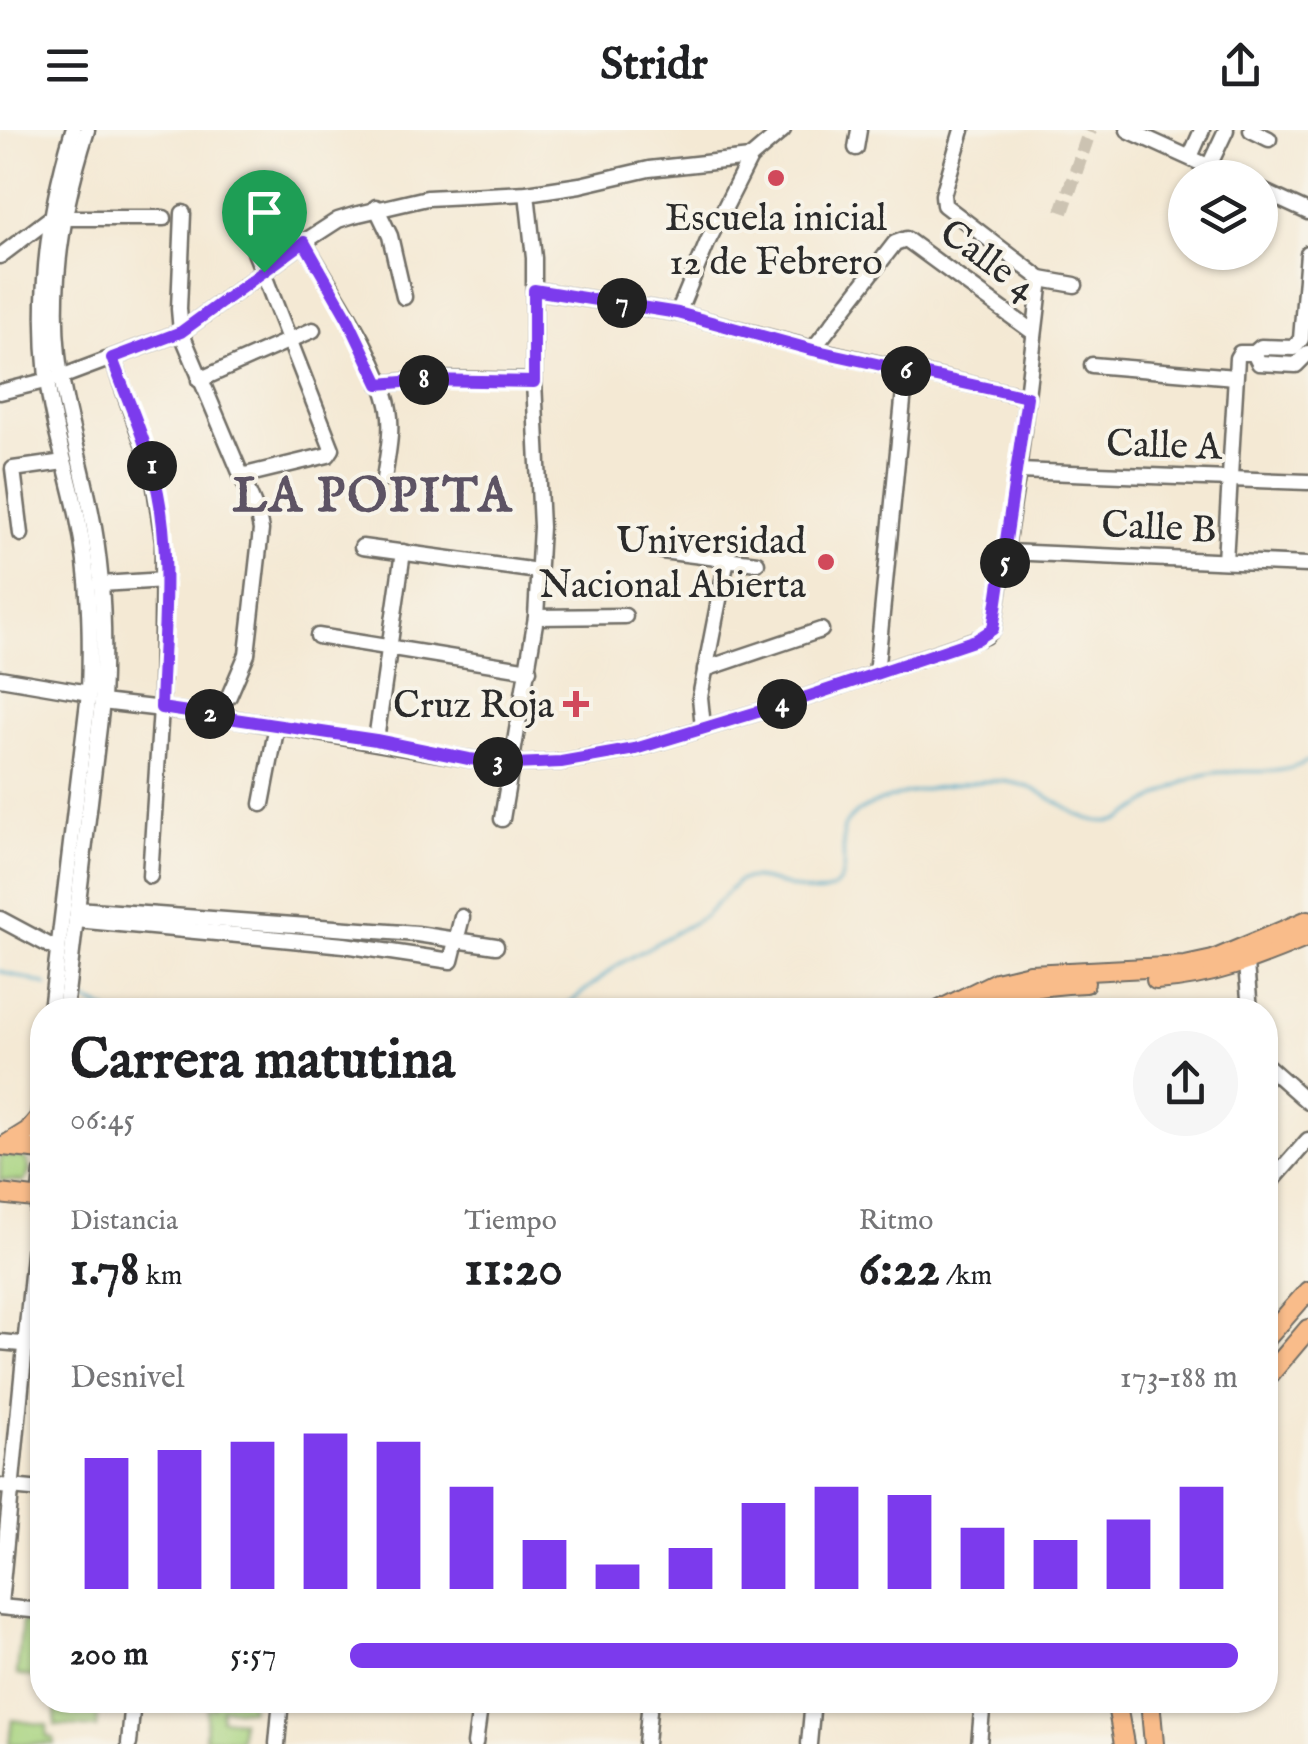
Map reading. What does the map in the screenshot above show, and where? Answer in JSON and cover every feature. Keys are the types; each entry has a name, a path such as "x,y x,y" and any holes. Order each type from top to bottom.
{"main road":[{"path":"992,998 1028,987 1187,978 1245,955 1308,920"},
{"path":"963,998 996,982 1030,974 1185,966 1245,955 1308,937"},
{"path":"2,1145 20,1137 30,1127"},
{"path":"2,1145 30,1147"},
{"path":"0,1194 30,1197"},
{"path":"1278,1325 1308,1291"},
{"path":"1278,1365 1308,1329"},
{"path":"1118,1713 1124,1744"},
{"path":"1120,1724 1142,1722 1147,1713"},
{"path":"1151,1713 1154,1744"}],"street":[{"path":"52,998 96,698 85,557 64,462 44,283 74,130"},
{"path":"57,219 87,130"},
{"path":"678,313 708,241 750,158 783,130"},
{"path":"856,148 858,130"},
{"path":"962,130 944,205 1042,278 1075,285"},
{"path":"1128,130 1197,160"},
{"path":"1190,157 1202,130"},
{"path":"1213,160 1226,130"},
{"path":"1250,130 1269,138"},
{"path":"0,392 54,378 181,332 338,220 376,207 427,198 527,193 676,165 750,158"},
{"path":"502,819 536,617 538,570 541,482 527,193"},
{"path":"1278,198 1308,212"},
{"path":"376,207 390,236 404,297"},
{"path":"242,476 328,455 332,448 255,252 255,212"},
{"path":"183,214 181,332 261,530 252,625 238,679 230,696 213,715"},
{"path":"0,256 57,219 164,218"},
{"name":"Calle 4","path":"813,350 895,243 906,239 1033,332"},
{"path":"304,242 348,319 388,405 390,424 384,480"},
{"path":"1225,561 1235,377 1240,353 1254,354 1261,347 1294,348 1300,339 1308,253"},
{"path":"0,678 96,698 376,740 469,759 513,764 561,762 635,749 986,636 993,629 1007,552 1042,278"},
{"path":"534,290 678,313 813,350 1027,397"},
{"path":"199,380 313,330"},
{"path":"1254,354 1259,363 1296,365 1308,354"},
{"path":"112,358 152,468 163,542 161,708 150,876"},
{"path":"1092,364 1235,377"},
{"path":"876,674 906,370"},
{"path":"54,378 92,513 101,584 96,698 66,998"},
{"path":"379,384 426,380 534,382"},
{"path":"21,534 7,470 64,462"},
{"name":"Calle A","path":"1018,472 1308,482"},
{"path":"362,546 538,570"},
{"path":"662,550 757,563"},
{"path":"376,740 402,552"},
{"name":"Calle B","path":"1007,552 1308,565"},
{"path":"703,726 700,697 728,559"},
{"path":"101,584 164,580"},
{"path":"536,617 625,616"},
{"path":"705,668 821,630"},
{"path":"318,636 528,670"},
{"path":"262,804 277,726"},
{"path":"76,914 417,934 496,946"},
{"path":"76,914 451,961 462,917"},
{"path":"0,919 58,950"},
{"path":"413,954 417,934"},
{"path":"1245,955 1249,998"},
{"path":"1278,1075 1308,1102"},
{"path":"1278,1174 1308,1140"},
{"path":"30,1306 6,1486 0,1605 30,1609"},
{"path":"0,1342 30,1345"},
{"path":"129,1744 132,1713"},
{"path":"278,1744 280,1713"},
{"path":"475,1744 479,1713"},
{"path":"646,1744 649,1713"},
{"path":"809,1744 812,1713"},
{"path":"979,1744 982,1713"}],"green space":[{"path":"0,1155 27,1161 30,1171 24,1182 0,1180"},
{"path":"22,1622 30,1623 30,1677 17,1675"},
{"path":"55,1713 98,1713 97,1728 55,1725"},
{"path":"207,1713 222,1713 221,1719 241,1721 240,1740 205,1738"},
{"path":"12,1720 47,1725 47,1737 54,1738 54,1744 9,1744"}],"waterway":[{"path":"575,998 619,964 705,916 738,881 762,880 813,892 835,887 842,876 844,828 852,817 887,799 958,784 1013,783 1031,788 1088,819 1103,822 1120,820 1165,792 1201,776 1285,769 1308,761"},
{"path":"0,971 47,985"},
{"path":"73,995 80,998"}],"tunnel":[{"path":"1062,212 1090,130"}],"place":[{"name":"Escuela inicial 12 de Febrero","path":"776,178"},
{"name":"Universidad Nacional Abierta","path":"826,562"},
{"name":"Cruz Roja","path":"576,704"}],"district":[{"name":"LA POPITA","path":"373,494"}],"route":[{"path":"304,242 379,384 426,380 534,382 534,290 678,313 813,350 1027,397 993,629 976,640 801,699 635,749 561,762 513,764 469,759 376,740 161,708 164,560 158,500 152,468 112,358 181,332 264,272 304,242"}]}
